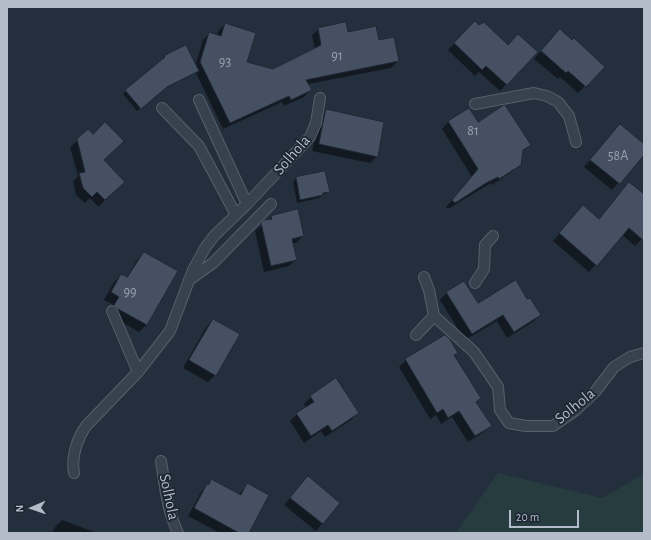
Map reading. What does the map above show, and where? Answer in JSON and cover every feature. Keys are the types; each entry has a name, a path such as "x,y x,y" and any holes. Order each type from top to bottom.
{"lane":[{"path":"475,104 534,93 547,96 558,102 569,116 576,142"},
{"name":"Solhola","path":"74,473 73,460 79,436 86,426 138,372 170,332 193,270 205,248 214,236 247,204 310,137 316,123 320,98"},
{"path":"199,100 247,204"},
{"path":"162,108 199,146 236,215"},
{"path":"189,280 213,263 271,204"},
{"path":"475,283 484,269 485,245 492,236"},
{"path":"416,335 434,316 429,290 424,277"},
{"path":"112,311 138,372"},
{"name":"Solhola","path":"434,316 474,352 498,387 500,410 509,424 526,426 553,426 576,410 595,392 614,367 630,357 644,353"},
{"name":"Solhola","path":"161,461 168,503 173,522 178,533"}],"green space":[{"path":"498,473 602,498 644,474 644,533 456,533"}],"building":[{"path":"475,21 479,25 484,22 508,45 518,34 538,52 507,85 486,66 482,70 454,43"},
{"path":"346,22 348,32 376,26 379,40 394,37 399,61 306,80 312,90 291,100 289,96 230,123 200,62 209,32 221,36 225,23 256,33 247,62 273,69 321,45 318,28"},
{"path":"560,29 572,40 574,38 605,67 586,87 568,71 566,73 541,51"},
{"path":"186,45 199,71 167,87 141,109 125,90 165,57 164,56"},
{"path":"504,105 531,145 523,150 521,165 499,179 498,177 486,183 455,203 452,200 478,169 448,121 469,108 478,122"},
{"path":"326,109 384,122 378,157 319,144"},
{"path":"105,122 124,141 104,160 125,182 105,200 97,192 92,197 83,188 79,173 85,172 77,139 88,129 93,134"},
{"path":"620,124 644,144 644,155 620,184 590,160"},
{"path":"325,171 330,192 300,200 296,177"},
{"path":"629,182 644,194 644,241 629,228 597,266 559,233 583,205 599,219"},
{"path":"298,209 304,236 292,239 297,260 271,266 261,223 264,220 272,219 271,216"},
{"path":"144,252 178,271 147,325 118,309 114,305 119,297 111,292 121,274 127,277"},
{"path":"516,280 527,299 530,298 541,315 514,332 503,315 472,334 446,292 464,281 478,303"},
{"path":"213,319 240,334 216,376 189,360"},
{"path":"445,335 449,338 458,353 454,355 481,398 476,402 492,426 475,436 459,411 448,418 443,409 437,413 405,359"},
{"path":"336,378 359,413 332,431 328,425 311,436 296,413 314,402 310,396"},
{"path":"308,476 340,503 323,524 290,498"},
{"path":"211,479 241,495 247,483 269,495 249,533 239,533 194,508"}]}
